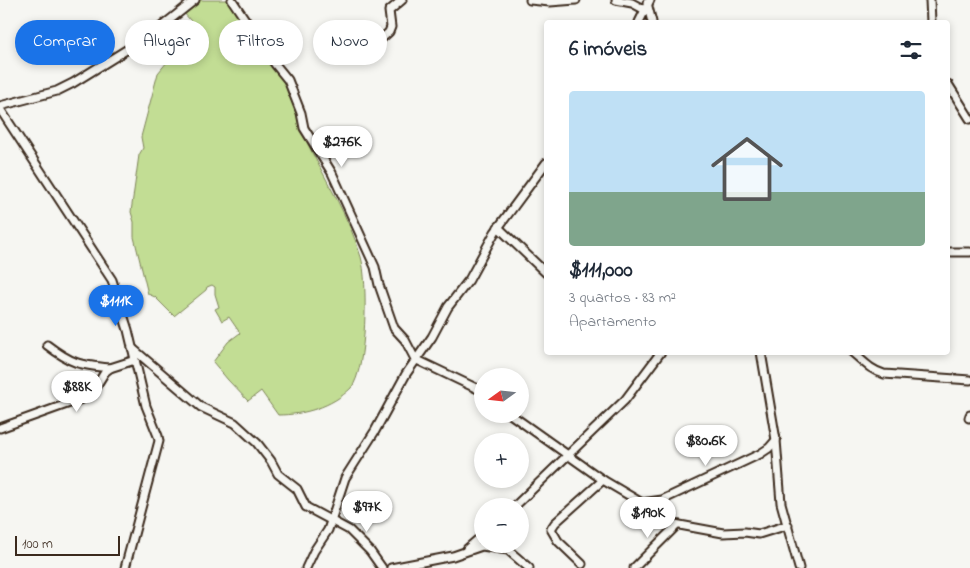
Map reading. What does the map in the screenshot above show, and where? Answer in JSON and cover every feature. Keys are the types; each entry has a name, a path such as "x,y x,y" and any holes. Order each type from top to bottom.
{"street":[{"path":"125,568 159,441 158,436 146,406 132,348 112,280 0,108 57,91 73,83 152,34 194,0"},
{"path":"232,0 288,80 301,113 304,128 332,173 375,267 379,286 394,328 405,340 415,359 474,387"},
{"path":"387,34 391,27 389,11 402,0"},
{"path":"530,0 550,2 576,0"},
{"path":"616,0 647,4"},
{"path":"930,0 931,20"},
{"path":"639,20 647,4"},
{"path":"647,4 651,20"},
{"path":"950,87 970,119"},
{"path":"306,568 314,551 328,530 345,478 375,431 415,359 432,337 448,307 469,280 488,242 544,165"},
{"path":"498,228 544,271"},
{"path":"950,252 970,252"},
{"path":"48,345 65,359 76,363 110,368"},
{"path":"132,348 201,407 235,423 257,443 278,474 297,489 306,507 341,525 357,538 374,556 382,568"},
{"path":"523,498 625,400 658,355"},
{"path":"762,355 776,440 781,503 799,568"},
{"path":"855,355 876,372 884,374 970,380"},
{"path":"0,428 81,400 95,388 105,372 110,368 135,360"},
{"path":"523,423 603,480 642,504 657,519 715,533 745,532 759,534 788,525"},
{"path":"642,504 662,500 760,454 776,440"},
{"path":"582,564 558,541 551,529 555,523 603,480"},
{"path":"634,568 677,525"},
{"path":"465,551 474,543"},
{"path":"391,568 453,556 482,546 508,550 529,568"}],"green space":[{"path":"196,0 234,0 250,20 219,20 219,65 276,65 294,101 308,144 344,213 356,242 361,257 365,285 365,324 360,363 351,388 335,400 317,409 288,415 278,415 261,391 248,401 228,380 213,362 228,342 240,333 229,317 222,321 215,309 219,307 215,287 212,285 207,287 206,290 174,316 155,297 148,294 134,237 134,222 131,212 139,155 143,148 141,137 158,73 165,65 209,65 209,20 190,20 184,13"}]}
